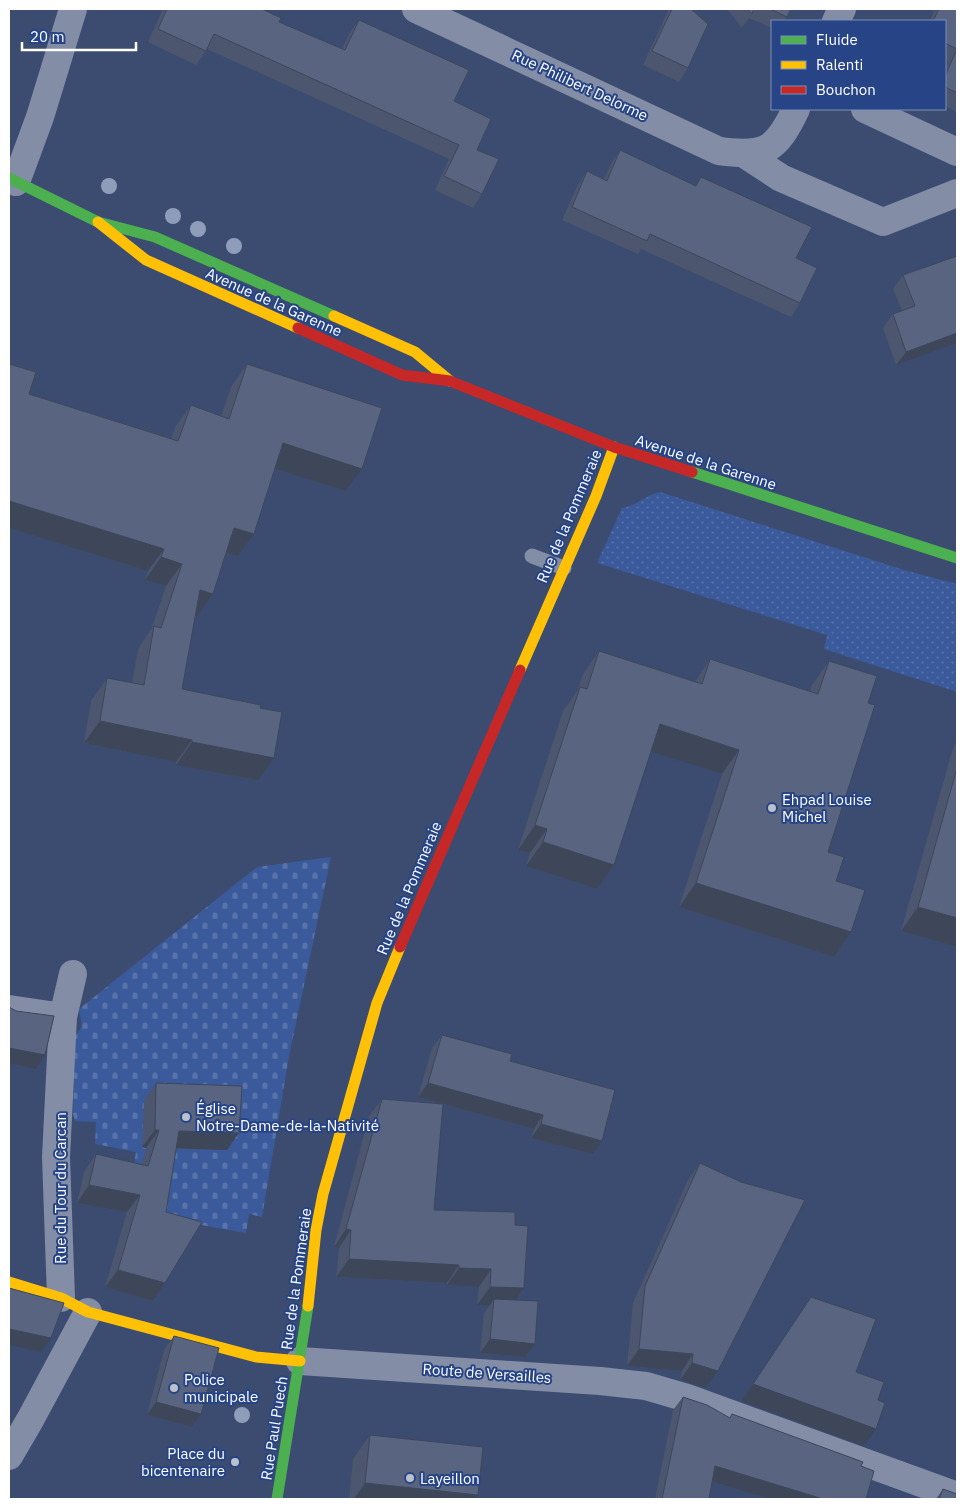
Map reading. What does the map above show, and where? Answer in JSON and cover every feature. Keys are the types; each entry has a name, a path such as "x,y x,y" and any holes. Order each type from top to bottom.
{"street":[{"path":"12,180 40,118 73,9"},
{"name":"Rue Philibert Delorme","path":"416,9 719,151 746,155 781,178 883,222 957,193"},
{"name":"Rue Philibert Delorme","path":"746,155 768,148 784,134 796,110"},
{"path":"867,110 957,152"},
{"name":"Avenue de la Garenne","path":"12,180 98,222 155,237 415,352 450,381"},
{"name":"Avenue de la Garenne","path":"98,222 146,260 402,375 450,381 614,447 957,558"},
{"name":"Rue de la Pommeraie","path":"300,1361 310,1300 316,1230 323,1194 377,1003 405,934 596,496 614,447"},
{"name":"Rue du Tour du Carcan","path":"60,1298 56,1157 64,1018 73,974"},
{"path":"9,1008 64,1018"},
{"name":"Route de Versailles","path":"9,1282 60,1298 88,1312 256,1357 646,1386 687,1398 957,1496"},
{"path":"9,1456 88,1312"},
{"name":"Rue Paul Puech","path":"277,1499 300,1361"}],"lane":[{"path":"532,556 564,568"}],"green space":[{"path":"660,492 904,570 957,584 957,692 824,649 827,635 597,563 622,508"},
{"path":"331,857 289,1056 262,1217 249,1214 246,1233 156,1217 133,1169 136,1152 95,1144 96,1122 75,1121 73,1114 75,1037 82,1026 79,1009 257,867"}],"building":[{"path":"167,9 262,9 281,18 279,22 345,50 359,20 469,70 454,101 491,119 477,150 499,159 482,194 444,176 459,145 214,34 206,51 158,29"},
{"path":"672,9 691,9 708,24 688,68 652,51"},
{"path":"747,9 754,9 752,14"},
{"path":"770,9 791,9 787,17"},
{"path":"939,9 957,9 957,49 946,44 946,20 934,20"},
{"path":"957,49 957,93 946,88 946,74"},
{"path":"620,150 696,186 701,177 812,227 796,258 817,268 800,303 650,234 647,241 572,207 587,171 607,181"},
{"path":"957,256 957,333 906,352 893,314 915,306 903,275"},
{"path":"9,364 36,372 29,394 178,441 191,405 229,419 247,364 382,408 362,469 283,443 254,534 234,528 213,594 200,590 182,689 261,705 260,708 282,712 274,758 100,721 107,678 144,685 154,626 161,628 182,564 161,557 164,549 9,501"},
{"name":"Ehpad Louise Michel","path":"599,651 702,684 710,659 818,694 829,661 877,676 868,703 875,705 828,852 844,857 836,881 865,890 851,932 696,883 739,750 660,724 614,865 543,842 547,829 535,825 580,687 587,689"},
{"path":"957,768 957,918 918,907"},
{"path":"9,1007 16,1011 54,1016 45,1055 9,1048"},
{"path":"442,1035 512,1054 510,1061 615,1090 602,1141 541,1124 543,1115 428,1083"},
{"path":"156,1083 242,1086 239,1133 179,1131 166,1212 202,1222 165,1283 118,1270 140,1195 89,1185 96,1154 148,1166 159,1130 155,1130"},
{"path":"382,1099 443,1104 434,1210 515,1212 515,1225 528,1226 524,1288 490,1287 491,1269 459,1268 459,1265 349,1259 351,1230 346,1229"},
{"path":"700,1163 741,1182 805,1200 718,1371 692,1363 693,1354 639,1349 645,1286"},
{"path":"9,1288 64,1303 51,1338 9,1329"},
{"path":"811,1297 876,1319 856,1372 884,1382 878,1400 885,1403 876,1429 753,1384"},
{"path":"494,1299 538,1301 535,1344 490,1339"},
{"path":"174,1336 219,1348 201,1414 156,1402"},
{"path":"683,1397 707,1405 730,1418 732,1414 863,1462 861,1466 874,1471 866,1499 823,1499 715,1466 709,1499 662,1499"},
{"path":"370,1435 483,1447 478,1495 365,1483"},
{"path":"943,1489 957,1494 957,1499 939,1499"}],"traffic: fast":[{"path":"9,178 98,222 155,237 334,316"},
{"path":"692,472 957,558"},
{"path":"277,1499 308,1306"}],"traffic: slow":[{"path":"98,222 146,260 298,328"},
{"path":"334,316 415,352 450,381"},
{"path":"520,670 596,496 614,447"},
{"path":"308,1306 316,1230 323,1194 377,1003 400,947"},
{"path":"9,1282 61,1298 88,1312 256,1357 300,1361"}],"traffic: jam":[{"path":"298,328 402,375 450,381 614,447 692,472"},
{"path":"400,947 520,670"}],"place":[{"name":"Ehpad Louise Michel","path":"772,808"},
{"name":"Église Notre-Dame-de-la-Nativité","path":"186,1117"},
{"name":"Police municipale","path":"174,1388"},
{"name":"Place du bicentenaire","path":"235,1462"},
{"name":"Layeillon","path":"410,1478"}]}
